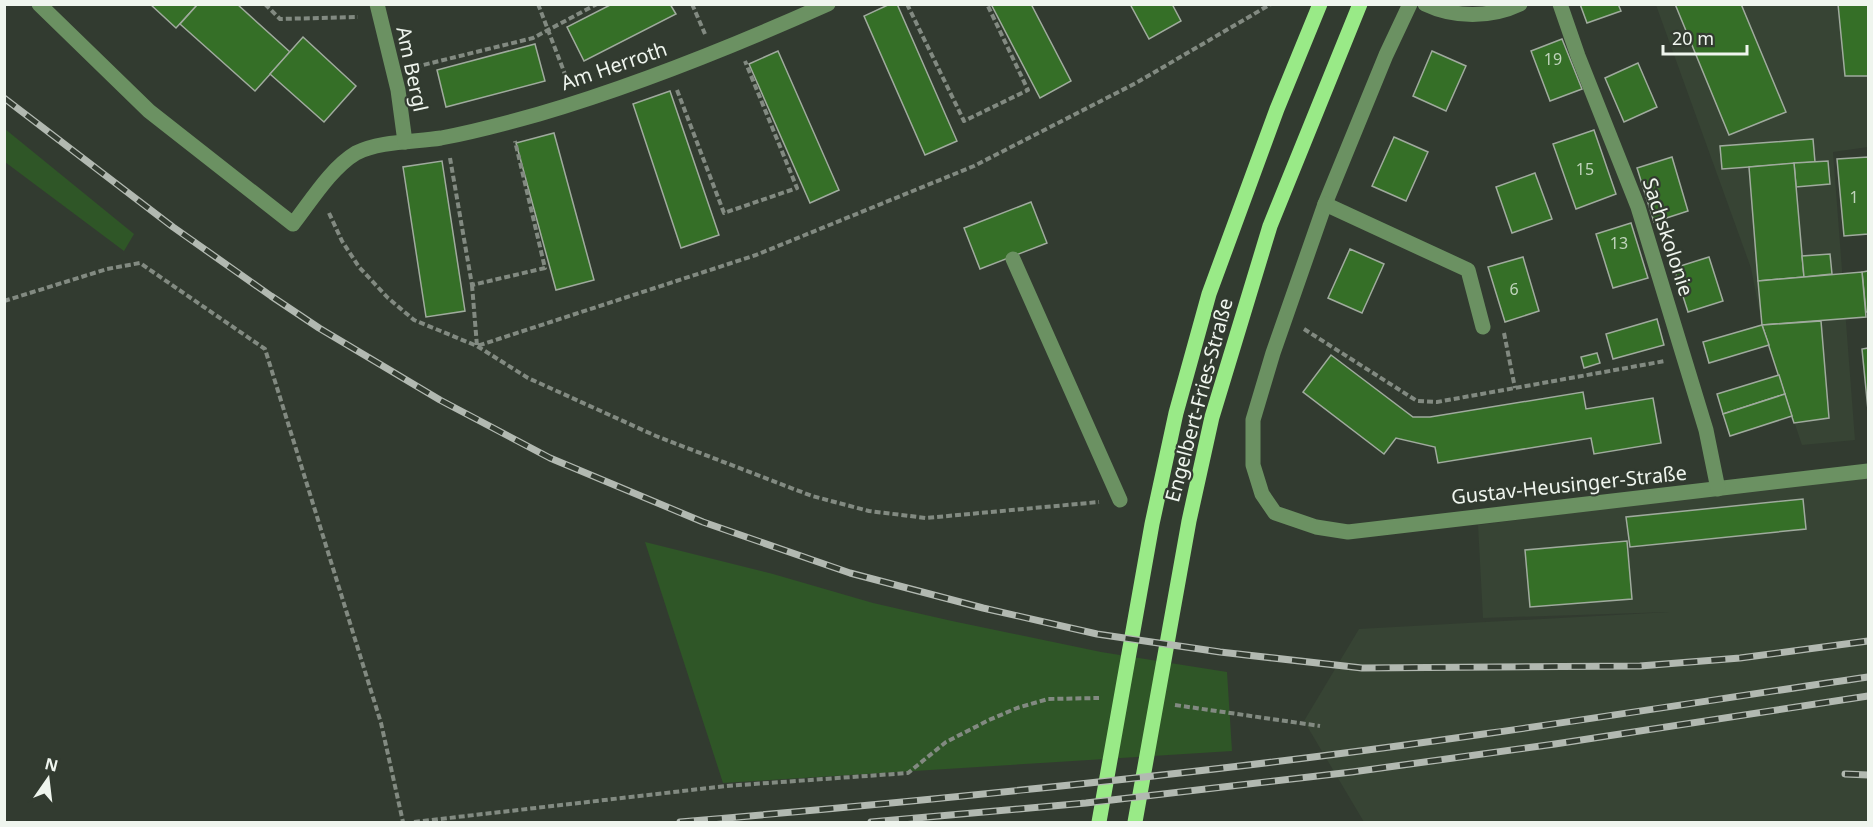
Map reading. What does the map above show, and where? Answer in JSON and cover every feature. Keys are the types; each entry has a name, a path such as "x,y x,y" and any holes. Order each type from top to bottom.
{"main road":[{"name":"Engelbert-Fries-Straße","path":"1099,822 1152,524 1176,413 1209,294 1273,119 1320,4"},
{"name":"Engelbert-Fries-Straße","path":"1135,822 1189,521 1212,417 1270,226 1359,4"}],"street":[{"name":"Am Herroth","path":"39,4 149,111 293,224 345,160 359,152 446,136 511,121 576,102 714,52 828,4"},
{"path":"1285,317 1325,204 1410,4"},
{"path":"1425,4 1439,11 1473,15 1505,11 1520,4"},
{"name":"Sachskolonie","path":"1560,4 1578,56 1638,207 1706,430 1718,489"},
{"name":"Am Bergl","path":"378,11 398,90 405,142"},
{"path":"1325,204 1468,270 1483,327"},
{"path":"1013,259 1120,500"},
{"name":"Gustav-Heusinger-Straße","path":"1285,317 1253,420 1253,465 1262,494 1275,513 1316,527 1348,532 1869,471"}],"path":[{"path":"265,4 280,19 378,11"},
{"path":"538,4 576,102"},
{"path":"394,72 533,38 597,4"},
{"path":"692,4 714,52"},
{"path":"907,4 964,121 1028,90 987,4"},
{"path":"477,346 756,255 974,166 1136,83 1271,4"},
{"path":"669,69 724,213 797,188 737,43"},
{"path":"472,285 545,268 511,121"},
{"path":"446,136 472,285 477,346"},
{"path":"321,189 342,241 359,267 388,298 414,320 477,346 528,378 656,436 812,496 869,512 926,519 1120,500"},
{"path":"4,301 107,269 140,263 266,349 381,723 404,822"},
{"path":"1285,317 1417,401 1437,402 1685,358"},
{"path":"1483,327 1491,325 1504,332 1515,388"},
{"path":"414,822 726,786 908,773 946,742 1017,708 1048,699 1107,697"},
{"path":"1167,704 1320,726"}],"shaded area":[{"path":"1656,5 1868,5 1868,147 1833,152 1855,440 1802,445 1762,325 1751,268"},
{"path":"1868,475 1868,822 1364,822 1304,721 1359,629 1670,612 1483,618 1478,525"}],"green space":[{"path":"5,129 134,234 124,251 5,162"},
{"path":"645,542 773,574 873,603 952,621 1101,652 1227,672 1232,751 723,783"}],"building":[{"path":"150,4 198,4 176,28"},
{"path":"198,4 237,4 290,52 255,91 180,24"},
{"path":"612,4 670,4 676,14 584,61 567,27"},
{"path":"890,4 897,4 957,141 925,155 864,16"},
{"path":"991,4 1031,4 1071,81 1040,98"},
{"path":"1130,4 1172,4 1181,21 1149,39"},
{"path":"1580,4 1618,4 1621,11 1587,23"},
{"path":"1675,4 1741,4 1786,112 1729,135"},
{"path":"1838,4 1868,4 1868,76 1845,76"},
{"path":"303,37 356,86 324,122 270,74"},
{"path":"1562,39 1582,89 1550,101 1531,51"},
{"path":"535,44 545,81 446,107 437,70"},
{"path":"778,51 839,190 810,203 749,64"},
{"path":"1432,51 1466,66 1446,111 1413,96"},
{"path":"1638,63 1657,107 1624,122 1605,78"},
{"path":"670,91 719,235 681,248 633,104"},
{"path":"1594,130 1616,194 1576,209 1553,144"},
{"path":"554,133 594,280 556,290 516,143"},
{"path":"1394,137 1428,152 1406,201 1372,186"},
{"path":"1813,139 1815,162 1722,169 1720,146"},
{"path":"1672,157 1688,211 1654,222 1637,168"},
{"path":"1868,157 1868,234 1844,236 1837,159"},
{"path":"442,161 465,311 426,317 403,167"},
{"path":"1828,161 1830,184 1796,187 1794,163"},
{"path":"1794,163 1804,277 1758,281 1749,167"},
{"path":"1535,173 1552,219 1512,233 1496,187"},
{"path":"1031,202 1047,243 980,269 964,228"},
{"path":"1631,223 1648,278 1613,288 1596,234"},
{"path":"1350,249 1384,264 1362,313 1328,298"},
{"path":"1830,254 1832,274 1804,277 1802,256"},
{"path":"1523,257 1539,311 1505,322 1488,267"},
{"path":"1709,257 1723,301 1688,312 1674,268"},
{"path":"1868,271 1868,312 1866,312 1862,272"},
{"path":"1862,272 1866,317 1762,325 1758,281"},
{"path":"1657,319 1664,345 1613,359 1606,334"},
{"path":"1821,321 1829,418 1794,423 1762,325"},
{"path":"1762,325 1769,345 1709,363 1703,342"},
{"path":"1868,348 1868,410 1862,349"},
{"path":"1597,353 1600,363 1584,368 1581,357"},
{"path":"1331,355 1413,417 1430,417 1583,392 1586,409 1653,398 1661,443 1594,454 1591,438 1438,463 1435,447 1396,438 1384,454 1303,392"},
{"path":"1779,375 1785,394 1723,414 1717,394"},
{"path":"1785,394 1792,416 1730,436 1723,414"},
{"path":"1803,499 1806,529 1630,547 1626,517"},
{"path":"1627,541 1632,599 1530,607 1525,550"}],"railway":[{"path":"4,98 173,227 271,296 319,328 440,400 550,458 703,522 850,573 983,608 1097,634 1220,652 1362,668 1640,666 1740,658 1868,641"},
{"path":"680,822 977,795 1348,753 1868,677"},
{"path":"871,822 1086,803 1352,772 1555,744 1868,696"},
{"path":"1845,774 1868,775"}]}
